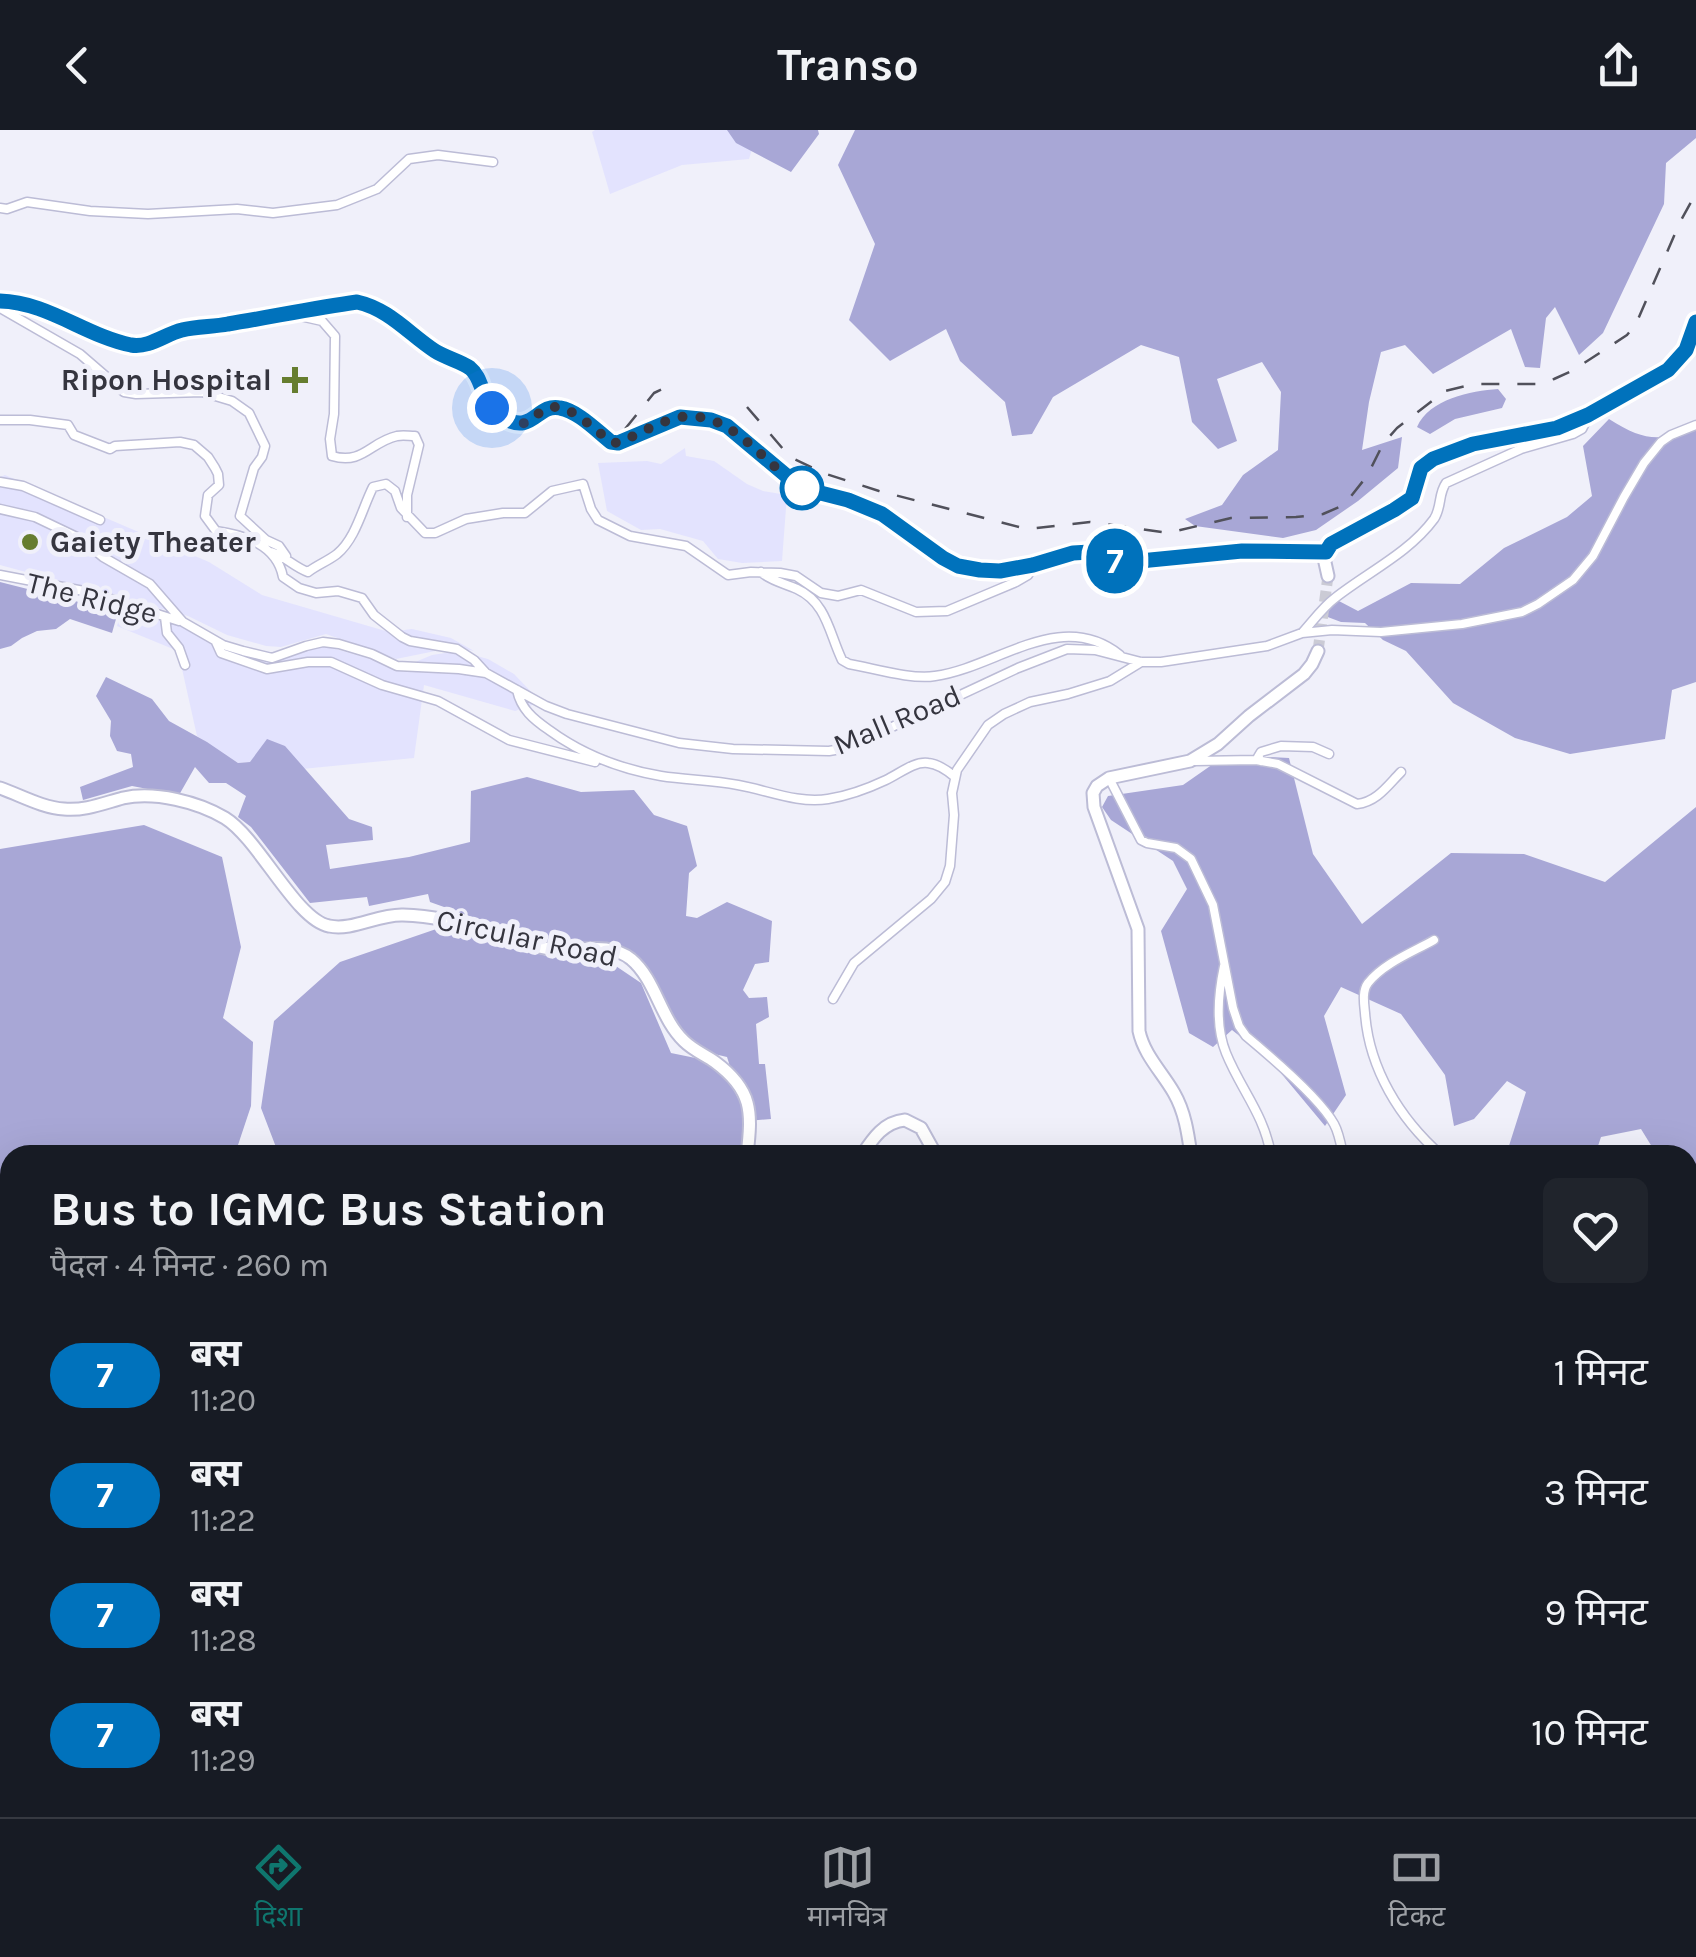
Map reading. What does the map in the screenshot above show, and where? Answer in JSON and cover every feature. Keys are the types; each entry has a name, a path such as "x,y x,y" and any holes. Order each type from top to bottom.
{"main road":[{"path":"0,304 10,302 50,313 132,345 150,344 184,329 357,302 380,309 432,349 470,368 492,408 514,422 531,422 556,406 618,443 680,417 711,420 727,426 801,488 882,514 920,544 958,566 1000,571 1090,552 1113,561 1242,551 1326,552"},
{"path":"1328,576 1324,562 1331,544 1412,498 1419,474 1428,462 1473,444 1553,429 1588,415 1672,366 1688,347 1696,322"},
{"path":"1189,1145 1181,1106 1141,1041 1138,929 1093,801 1096,786 1109,778 1190,760 1218,744 1304,674 1318,651"},
{"name":"Circular Road","path":"0,788 60,809 128,797 194,804 226,818 243,832 304,910 320,924 332,927 399,914 435,918 552,950 596,947 626,956 644,976 671,1027 692,1048 719,1064 739,1086 751,1114 748,1145"},
{"path":"870,1145 890,1124 906,1120 921,1128 930,1145"}],"street":[{"path":"0,208 27,202 148,214 237,210 273,213 338,204 377,189 409,158 438,154 493,162"},
{"path":"0,304 80,354 124,392 202,392 232,401 249,413 264,446 240,516 266,540 279,546 288,560"},
{"path":"288,313 322,321 335,336 332,456 345,460 358,457 396,436 415,436 419,445 407,495 408,517"},
{"path":"1302,633 1331,601 1400,552 1427,527 1438,511 1446,482 1521,449 1579,431 1588,415"},
{"path":"0,420 68,425 74,434 110,449 180,442 194,445 208,457 218,474 219,485 208,494 205,516 216,531 242,535 265,546 283,577 300,588 316,593 338,591 362,598 379,620 402,637 457,649 486,673"},
{"name":"Mall Road","path":"0,509 35,517 81,539 103,557 150,584 183,622 216,642 272,658 323,642 339,644 397,666 486,673 546,706 680,744 829,751 841,750 1003,674 1067,649 1162,662 1238,652 1302,633 1381,632 1462,624 1522,612 1573,580 1593,556 1624,496 1661,442 1696,425"},
{"path":"0,482 23,486 100,520"},
{"path":"271,552 308,572 336,555 354,531 373,487 386,484 395,491 408,517 426,534 466,519 525,513 552,491 583,484 598,520 630,536 686,546 728,575 761,572 796,576 821,593 838,596 861,590 916,612 947,611 1016,582 1028,575 1033,565"},
{"path":"761,572 815,600 842,660 849,664 910,676 934,676 1058,636 1099,642 1123,658"},
{"name":"The Ridge","path":"0,576 89,592 183,622"},
{"path":"166,617 167,633 179,648 184,665"},
{"path":"216,642 221,653 266,668 323,661 340,665 382,685 438,701 509,740 663,776 717,781 805,800 849,794 923,762 955,777"},
{"path":"833,998 854,963 931,899 945,882 952,848 955,777 988,725 1030,702 1110,681 1141,662"},
{"path":"517,690 525,710 544,728 570,746 609,764"},
{"path":"1261,761 1261,752 1281,746 1313,747 1329,754"},
{"path":"1190,760 1278,764 1358,804 1371,800 1401,772"},
{"path":"1109,778 1141,840 1176,848 1191,859 1213,905 1240,1026 1329,1117 1336,1126 1341,1145"},
{"path":"1432,1145 1384,1084 1372,1058 1364,994 1369,982 1388,966 1434,940"},
{"path":"1225,962 1219,1000 1224,1049 1260,1117 1269,1145"}],"shaded area":[{"path":"727,130 818,130 819,134 791,172 736,143"},
{"path":"758,130 749,159 682,165 610,194 592,132"},
{"path":"855,130 1696,130 1696,138 1666,163 1664,204 1603,333 1579,355 1555,307 1546,318 1540,368 1525,367 1511,329 1433,374 1405,345 1381,352 1362,450 1402,437 1398,468 1316,530 1283,538 1195,526 1185,519 1222,505 1243,475 1278,450 1281,392 1262,362 1217,379 1237,441 1218,449 1192,422 1179,357 1141,345 1053,397 1032,434 1012,436 1005,402 960,361 946,329 890,361 849,320 875,244 838,165"},
{"path":"1498,389 1506,399 1502,408 1455,419 1430,434 1417,427 1441,403"},
{"path":"1609,419 1651,437 1696,430 1696,682 1672,690 1665,739 1570,754 1515,738 1453,703 1406,651 1383,640 1365,623 1341,622 1325,616 1337,600 1358,611 1411,583 1460,584 1504,548 1567,517 1592,496 1583,446"},
{"path":"685,448 686,456 714,461 747,484 787,495 782,561 742,563 718,559 703,541 660,529 641,530 607,511 598,463 661,464"},
{"path":"5,475 209,562 262,595 389,632 412,629 451,638 474,651 455,647 396,659 326,634 281,647 266,646 227,635 188,616 0,565 0,477"},
{"path":"0,582 118,612 112,633 70,619 56,629 37,631 0,649"},
{"path":"122,606 224,645 280,656 322,645 401,668 432,655 458,651 488,659 514,674 541,702 515,711 424,685 414,758 302,769 285,747 238,763 197,736 178,651 117,626"},
{"path":"106,677 152,699 169,721 238,763 250,762 267,739 285,746 349,819 372,827 373,840 326,845 330,869 409,857 470,842 471,791 527,777 581,792 634,790 654,815 687,826 697,866 689,873 686,916 697,918 727,902 772,921 769,962 755,964 743,990 749,998 767,997 769,1017 756,1024 759,1064 765,1064 771,1119 747,1121 745,1145 275,1145 261,1108 274,1021 340,962 445,926 550,957 601,956 641,983 671,1053 720,1063 744,1110 727,1057 680,1046 646,974 608,945 553,946 430,902 428,894 369,906 367,897 310,903 251,827 238,817 246,796 226,783 209,783 195,767 179,795 132,786 83,800 80,787 133,767 131,754 117,751 110,736 111,721 96,696"},
{"path":"1226,755 1289,758 1313,854 1362,924 1451,853 1524,854 1605,882 1696,807 1696,1145 1651,1145 1641,1129 1601,1137 1598,1145 1509,1145 1526,1092 1507,1081 1474,1119 1454,1126 1445,1075 1401,1014 1341,987 1324,1016 1346,1095 1325,1126 1270,1060 1232,1030 1213,1047 1189,1033 1161,931 1187,889 1173,861 1111,820 1102,807 1108,796 1183,785"},
{"path":"144,825 222,857 241,947 223,1018 253,1042 251,1106 238,1145 0,1145 0,849"}],"tunnel":[{"path":"1318,651 1328,576"}],"railway":[{"path":"747,407 790,457 826,474 1027,529 1090,522 1168,533 1231,518 1323,514 1344,505 1397,428 1445,391 1474,384 1536,384 1554,379 1627,335 1636,324 1696,193"},
{"path":"625,429 654,393 671,385"}],"bus line":[{"name":"7","path":"0,301 50,313 132,345 150,344 184,329 357,302 369,305 380,309 432,349 470,368 492,408 514,422 531,422 556,406 618,443 680,417 711,420 727,426 801,488 882,514 920,544 958,566 1000,571 1090,552 1113,561 1140,561 1242,551 1326,552 1331,544 1412,498 1419,474 1428,462 1473,444 1557,428 1668,370 1686,350 1696,322"}],"place":[{"name":"Ripon Hospital","path":"295,380"},
{"name":"Gaiety Theater","path":"30,542"}],"route":[{"path":"492,408 523,424 556,406 618,443 680,417 711,420 727,426 802,488"}]}
